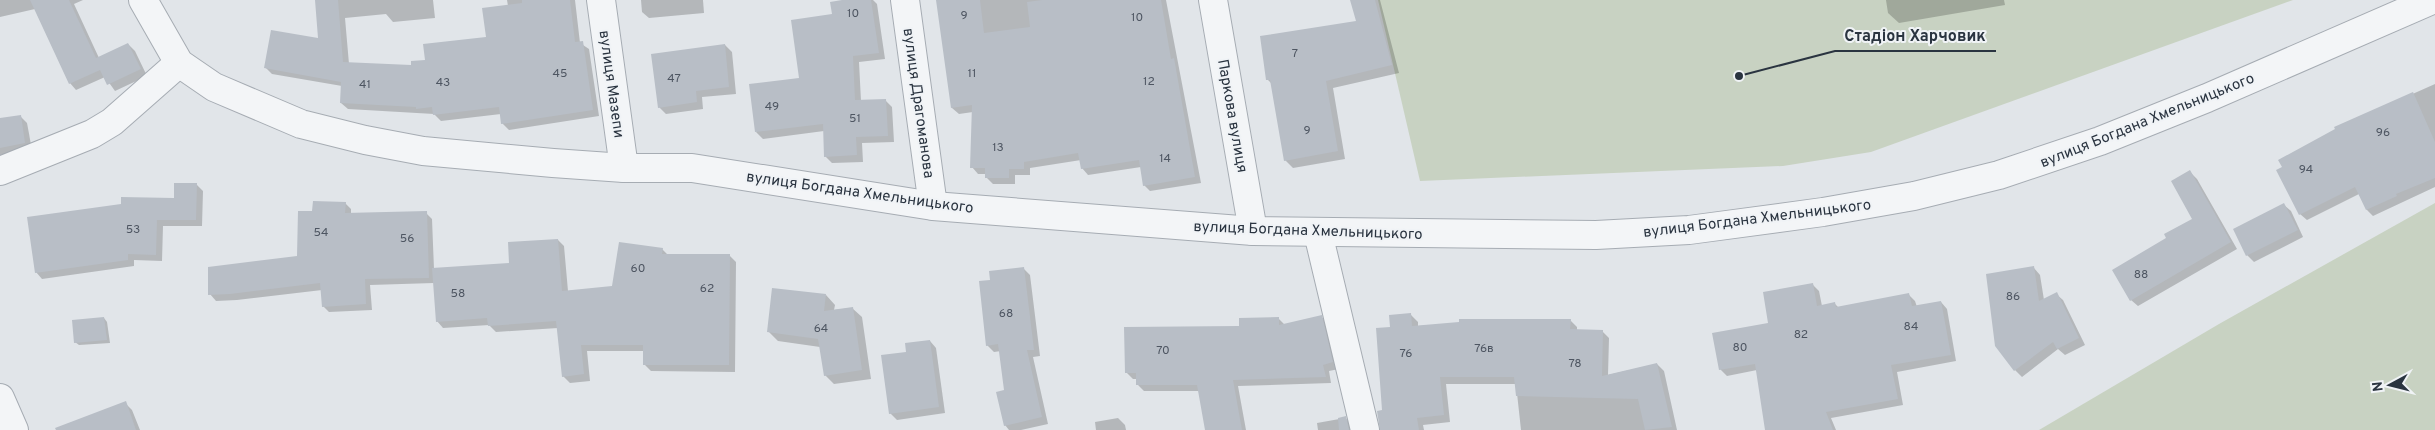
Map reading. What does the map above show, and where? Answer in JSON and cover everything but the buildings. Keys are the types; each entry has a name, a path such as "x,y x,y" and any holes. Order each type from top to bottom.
{"street":[{"name":"вулиця Богдана Хмельницького","path":"143,0 179,63 214,87 301,124 365,140 423,151 624,168 692,168 933,206 1253,231 1628,234 1698,228 1823,212 1914,196 1999,175 2100,141 2207,98 2432,0"},
{"name":"вулиця Мазепи","path":"601,0 624,168"},
{"name":"вулиця Драгоманова","path":"905,0 933,206"},
{"name":"Паркова вулиця","path":"1212,0 1253,231"},
{"path":"0,171 92,134 112,122 179,63"},
{"path":"1318,232 1365,430"}],"green space":[{"path":"1378,0 2293,0 1871,152 1783,166 1420,181"},
{"path":"2435,203 2435,430 2039,430 2219,324"}],"place":[{"name":"Стадіон Харчовик","path":"1739,76"}]}
